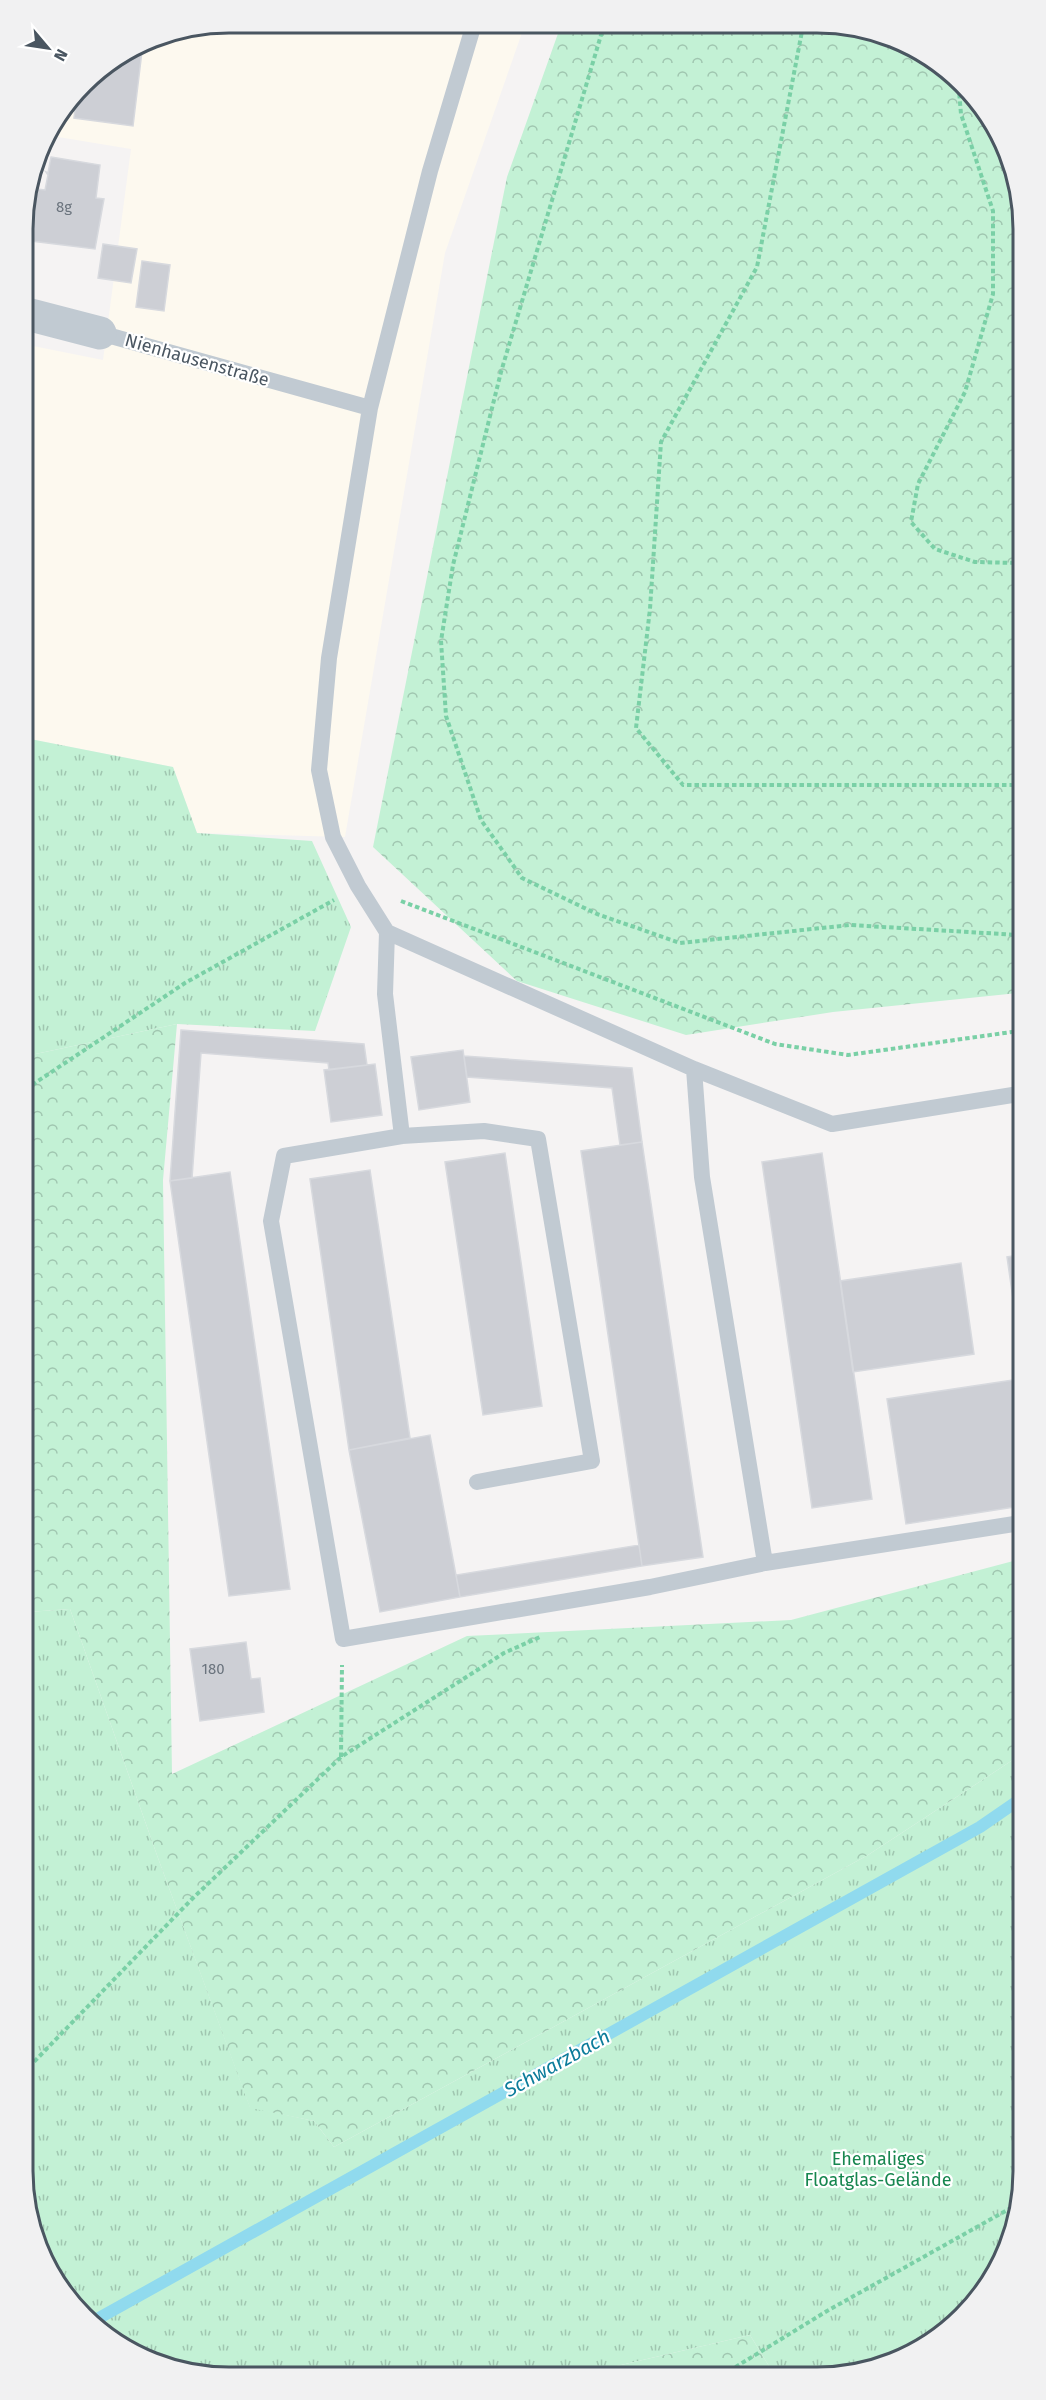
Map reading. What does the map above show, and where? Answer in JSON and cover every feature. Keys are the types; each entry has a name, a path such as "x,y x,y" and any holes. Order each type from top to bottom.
{"street":[{"name":"Nienhausenstraße","path":"33,316 100,333"}],"lane":[{"path":"471,33 430,171 370,408 329,658 319,770 333,837 358,886 387,932 694,1069 832,1124 1013,1095"},
{"name":"Nienhausenstraße","path":"100,333 370,408"},
{"path":"387,932 385,994 402,1136"},
{"path":"694,1069 702,1177 765,1563"},
{"path":"477,1482 592,1461 538,1140 484,1131 402,1136 284,1156 271,1221 343,1639 650,1587 765,1563 1013,1524"}],"path":[{"path":"602,33 501,372 453,565 441,641 446,716 481,820 522,878 597,914 680,943 850,925 1013,935"},
{"path":"802,33 758,267 661,442 650,609 636,728 683,785 1013,785"},
{"path":"959,94 961,114 993,212 993,294 965,392 918,484 911,522 935,549 975,562 1013,563"},
{"path":"33,1084 185,983 358,886"},
{"path":"398,900 775,1044 848,1055 1013,1032"},
{"path":"33,2063 192,1899 341,1757 504,1653 545,1634"},
{"path":"341,1757 343,1639"},
{"path":"736,2367 827,2312 1009,2209"}],"shaded area":[{"path":"229,33 522,33 445,253 345,837 197,833 173,767 33,740 33,346 103,360 131,149 56,137 66,120 90,90 120,66 154,48 178,40"}],"green space":[{"path":"558,33 817,33 855,37 892,48 915,59 956,90 987,131 1006,178 1013,229 1013,994 833,1012 686,1035 517,981 373,847 507,177"},
{"path":"33,740 173,767 197,833 312,841 351,927 315,1031 177,1024 33,1055"},
{"path":"177,1024 163,1180 172,1774 467,1636 791,1620 1013,1561 1013,1760 868,1855 334,2147 314,2121 250,2108 70,1609 33,1612 33,1055"},
{"name":"Ehemaliges Floatglas-Gelände","path":"70,1609 158,1858 250,2107 314,2121 334,2147 868,1855 1013,1760 1013,2184 1003,2234 980,2280 946,2318 926,2334 904,2347 868,2360 817,2367 770,2367 750,2335 612,2367 216,2367 166,2357 120,2334 82,2300 59,2269 40,2222 35,2197 33,2171 33,1612"},
{"path":"750,2335 770,2367 612,2367"}],"building":[{"path":"142,54 133,126 74,118 75,109 90,90 120,66"},
{"path":"51,157 100,165 96,198 104,199 95,249 33,241 33,216 38,189 45,190 48,175 46,172 48,173"},
{"path":"103,244 137,249 131,283 98,278"},
{"path":"142,261 170,265 164,311 136,307"},
{"path":"181,1030 364,1044 367,1065 329,1070 328,1063 201,1053 192,1178 170,1181"},
{"path":"463,1050 470,1102 419,1110 411,1057"},
{"path":"464,1056 632,1068 642,1142 620,1145 612,1088 467,1077"},
{"path":"375,1064 382,1115 331,1122 324,1070"},
{"path":"642,1142 703,1557 642,1566 581,1151"},
{"path":"505,1153 542,1406 483,1415 445,1162"},
{"path":"822,1153 872,1499 812,1508 762,1162"},
{"path":"370,1170 410,1438 349,1450 310,1179"},
{"path":"230,1172 290,1589 229,1596 170,1181"},
{"path":"1013,1256 1013,1299 1007,1257"},
{"path":"961,1263 974,1354 853,1372 840,1281"},
{"path":"1013,1380 1013,1507 906,1524 887,1399"},
{"path":"430,1435 460,1597 380,1612 349,1450"},
{"path":"639,1545 642,1566 460,1597 456,1575"},
{"path":"246,1642 251,1679 260,1678 264,1712 200,1721 190,1649"}],"waterway":[{"name":"Schwarzbach","path":"100,2318 980,1827 1013,1804"}]}
